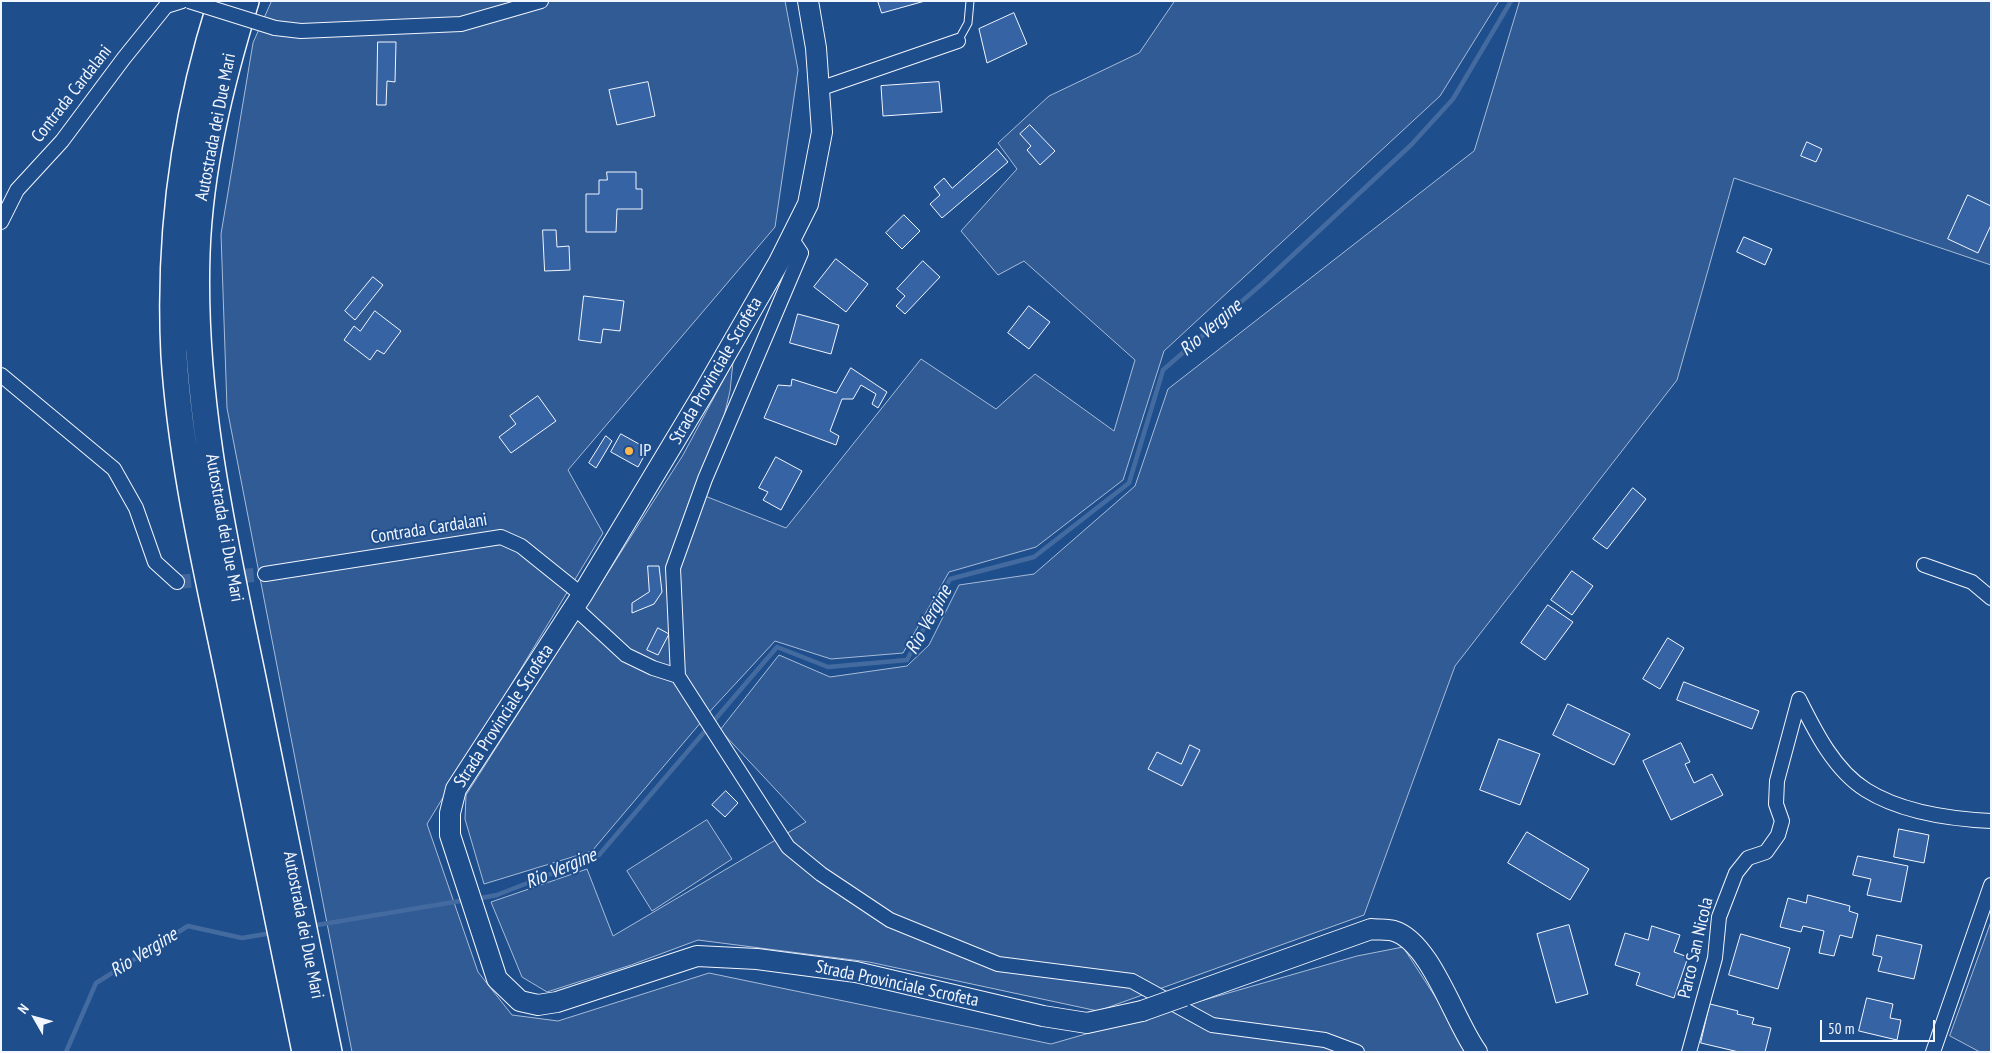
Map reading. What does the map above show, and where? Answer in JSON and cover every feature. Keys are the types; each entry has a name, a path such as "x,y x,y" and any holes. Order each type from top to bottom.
{"highway":[{"name":"Autostrada dei Due Mari","path":"221,1 198,83 184,146 177,199 174,243 174,357 196,518 251,727 329,1052"},
{"name":"Autostrada dei Due Mari","path":"246,1 219,97 208,149 199,226 196,304 198,356 203,402 251,727 305,1052"}],"street":[{"name":"Contrada Cardalani","path":"1,222 16,190 62,141 124,58 166,6 182,1"},
{"path":"189,1 275,28 301,31 461,24 541,1"},
{"name":"Strada Provinciale Scrofeta","path":"808,1 816,48 822,132 808,204 779,262 680,425 578,601 456,789 450,813 450,835 497,979 520,1001 538,1005 557,1002 697,956 757,959 856,972 1043,1016 1087,1023 1142,1011 1371,929 1395,931 1412,942 1434,972 1477,1052"},
{"path":"819,88 958,41"},
{"path":"791,238 801,253 705,480 673,568 678,676 788,847 821,874 890,920 998,964 1132,981 1212,1025 1325,1040 1357,1052"},
{"path":"1,375 114,469 136,508 155,562 177,582"},
{"name":"Contrada Cardalani","path":"264,574 501,537 521,546 578,601 626,654 652,668 678,676"},
{"path":"1924,565 1972,582 1991,598"},
{"name":"Parco San Nicola","path":"1689,1052 1715,958 1719,917 1736,873 1748,858 1766,852 1778,835 1782,821 1776,804 1777,781 1798,699 1827,749 1848,774 1866,790 1906,807 1940,815 1991,821"},
{"path":"1934,1051 1991,885"}],"lane":[{"path":"958,41 968,23 970,1"}],"shaded area":[{"path":"272,1 785,1 798,70 775,227 568,470 603,533 427,824 478,972 512,1015 558,1021 709,973 1051,1044 1357,956 1403,947 1471,1052 352,1052 227,408 221,234 253,43"},
{"path":"1175,1 1499,1 1440,96 1164,351 1123,480 1036,547 949,572 903,653 831,659 775,641 713,708 592,851 484,884 465,819 466,795 683,455 733,362 730,391 705,496 786,528 921,359 996,409 1035,374 1114,431 1135,360 1024,261 998,275 961,231 1017,169 998,143 1049,96 1139,53"},
{"path":"1520,1 1991,1 1991,265 1734,178 1677,380 1455,666 1364,915 1098,1011 869,962 698,940 631,965 547,992 522,977 491,902 587,869 613,936 806,822 720,730 779,655 830,677 907,666 929,645 959,585 1034,574 1135,486 1168,389 1474,151"},
{"path":"707,820 732,859 652,911 627,871"},
{"path":"1991,922 1991,1052 1980,1052 1950,1036"}],"building":[{"path":"878,1 925,1 882,13"},
{"path":"1014,13 1027,44 987,63 979,29"},
{"path":"378,42 396,42 395,82 387,81 386,105 377,105"},
{"path":"648,82 655,116 617,125 609,90"},
{"path":"939,82 942,112 883,116 881,86"},
{"path":"1030,125 1055,151 1040,165 1027,150 1031,146 1020,134"},
{"path":"1807,142 1822,149 1816,162 1801,156"},
{"path":"997,149 1008,162 942,218 930,204 940,195 934,187 944,178 952,188"},
{"path":"607,172 636,172 636,189 642,189 642,209 617,209 616,232 586,232 586,194 599,194 599,180 607,180"},
{"path":"1968,195 1991,206 1991,225 1978,253 1948,239"},
{"path":"904,215 920,231 902,249 886,233"},
{"path":"543,230 556,230 557,247 569,246 570,270 545,271"},
{"path":"1744,237 1772,249 1765,265 1737,252"},
{"path":"836,259 868,284 846,312 814,287"},
{"path":"923,261 940,277 905,314 896,306 905,296 897,289"},
{"path":"373,277 383,285 355,320 345,311"},
{"path":"584,296 624,301 620,331 603,329 601,343 579,340"},
{"path":"1029,306 1050,322 1029,349 1008,333"},
{"path":"375,311 401,331 384,354 377,350 370,360 344,340 354,326 360,331"},
{"path":"798,314 839,325 831,354 790,343"},
{"path":"851,368 887,392 878,408 872,404 876,394 861,385 853,399 842,399 830,431 839,436 836,445 764,418 778,385 791,386 792,379 836,393"},
{"path":"538,396 556,421 511,453 499,437 516,424 510,416"},
{"name":"IP","path":"621,434 648,449 638,467 611,452"},
{"path":"606,436 612,441 596,468 589,463"},
{"path":"776,457 802,471 781,510 763,500 768,492 759,488"},
{"path":"1633,488 1646,499 1607,549 1593,539"},
{"path":"648,566 659,566 662,592 654,604 632,613 632,603 649,592"},
{"path":"1572,571 1593,586 1572,615 1551,600"},
{"path":"1548,605 1573,622 1545,660 1521,643"},
{"path":"658,628 669,634 658,655 647,650"},
{"path":"1668,638 1684,648 1660,689 1643,679"},
{"path":"1684,682 1759,711 1752,729 1677,700"},
{"path":"1568,704 1630,734 1614,765 1553,735"},
{"path":"1499,739 1540,754 1520,805 1480,790"},
{"path":"1681,743 1690,762 1685,764 1694,783 1712,774 1723,795 1671,820 1643,761"},
{"path":"1190,745 1200,750 1182,786 1148,769 1157,752 1181,764"},
{"path":"726,791 738,803 725,817 712,805"},
{"path":"1899,829 1929,835 1924,863 1894,857"},
{"path":"1527,832 1589,869 1570,900 1508,863"},
{"path":"1858,856 1908,866 1901,902 1867,895 1871,879 1853,875"},
{"path":"1808,895 1850,906 1849,911 1858,914 1852,938 1840,935 1834,956 1819,953 1824,931 1803,926 1801,932 1780,927 1788,898 1806,903"},
{"path":"1569,925 1588,994 1556,1003 1537,934"},
{"path":"1652,926 1680,935 1674,952 1688,957 1674,998 1636,985 1640,973 1615,965 1625,933 1648,940"},
{"path":"1741,934 1790,948 1778,989 1729,975"},
{"path":"1877,935 1922,945 1914,979 1878,971 1882,957 1873,955"},
{"path":"1867,998 1893,1004 1890,1018 1901,1020 1897,1040 1859,1031"},
{"path":"1710,1004 1738,1011 1737,1014 1754,1018 1752,1024 1771,1028 1765,1052 1739,1052 1701,1043"}],"waterway":[{"name":"Rio Vergine","path":"476,899 497,895 599,855 777,647 828,667 907,660 950,579 1034,557 1129,483 1163,370 1264,282 1411,145 1453,99 1511,1"},
{"name":"Rio Vergine","path":"311,926 466,900"},
{"name":"Rio Vergine","path":"66,1052 96,983 188,926 242,938 272,933"}],"tunnel":[{"path":"177,582 265,574"}],"place":[{"name":"IP","path":"629,451"}]}
